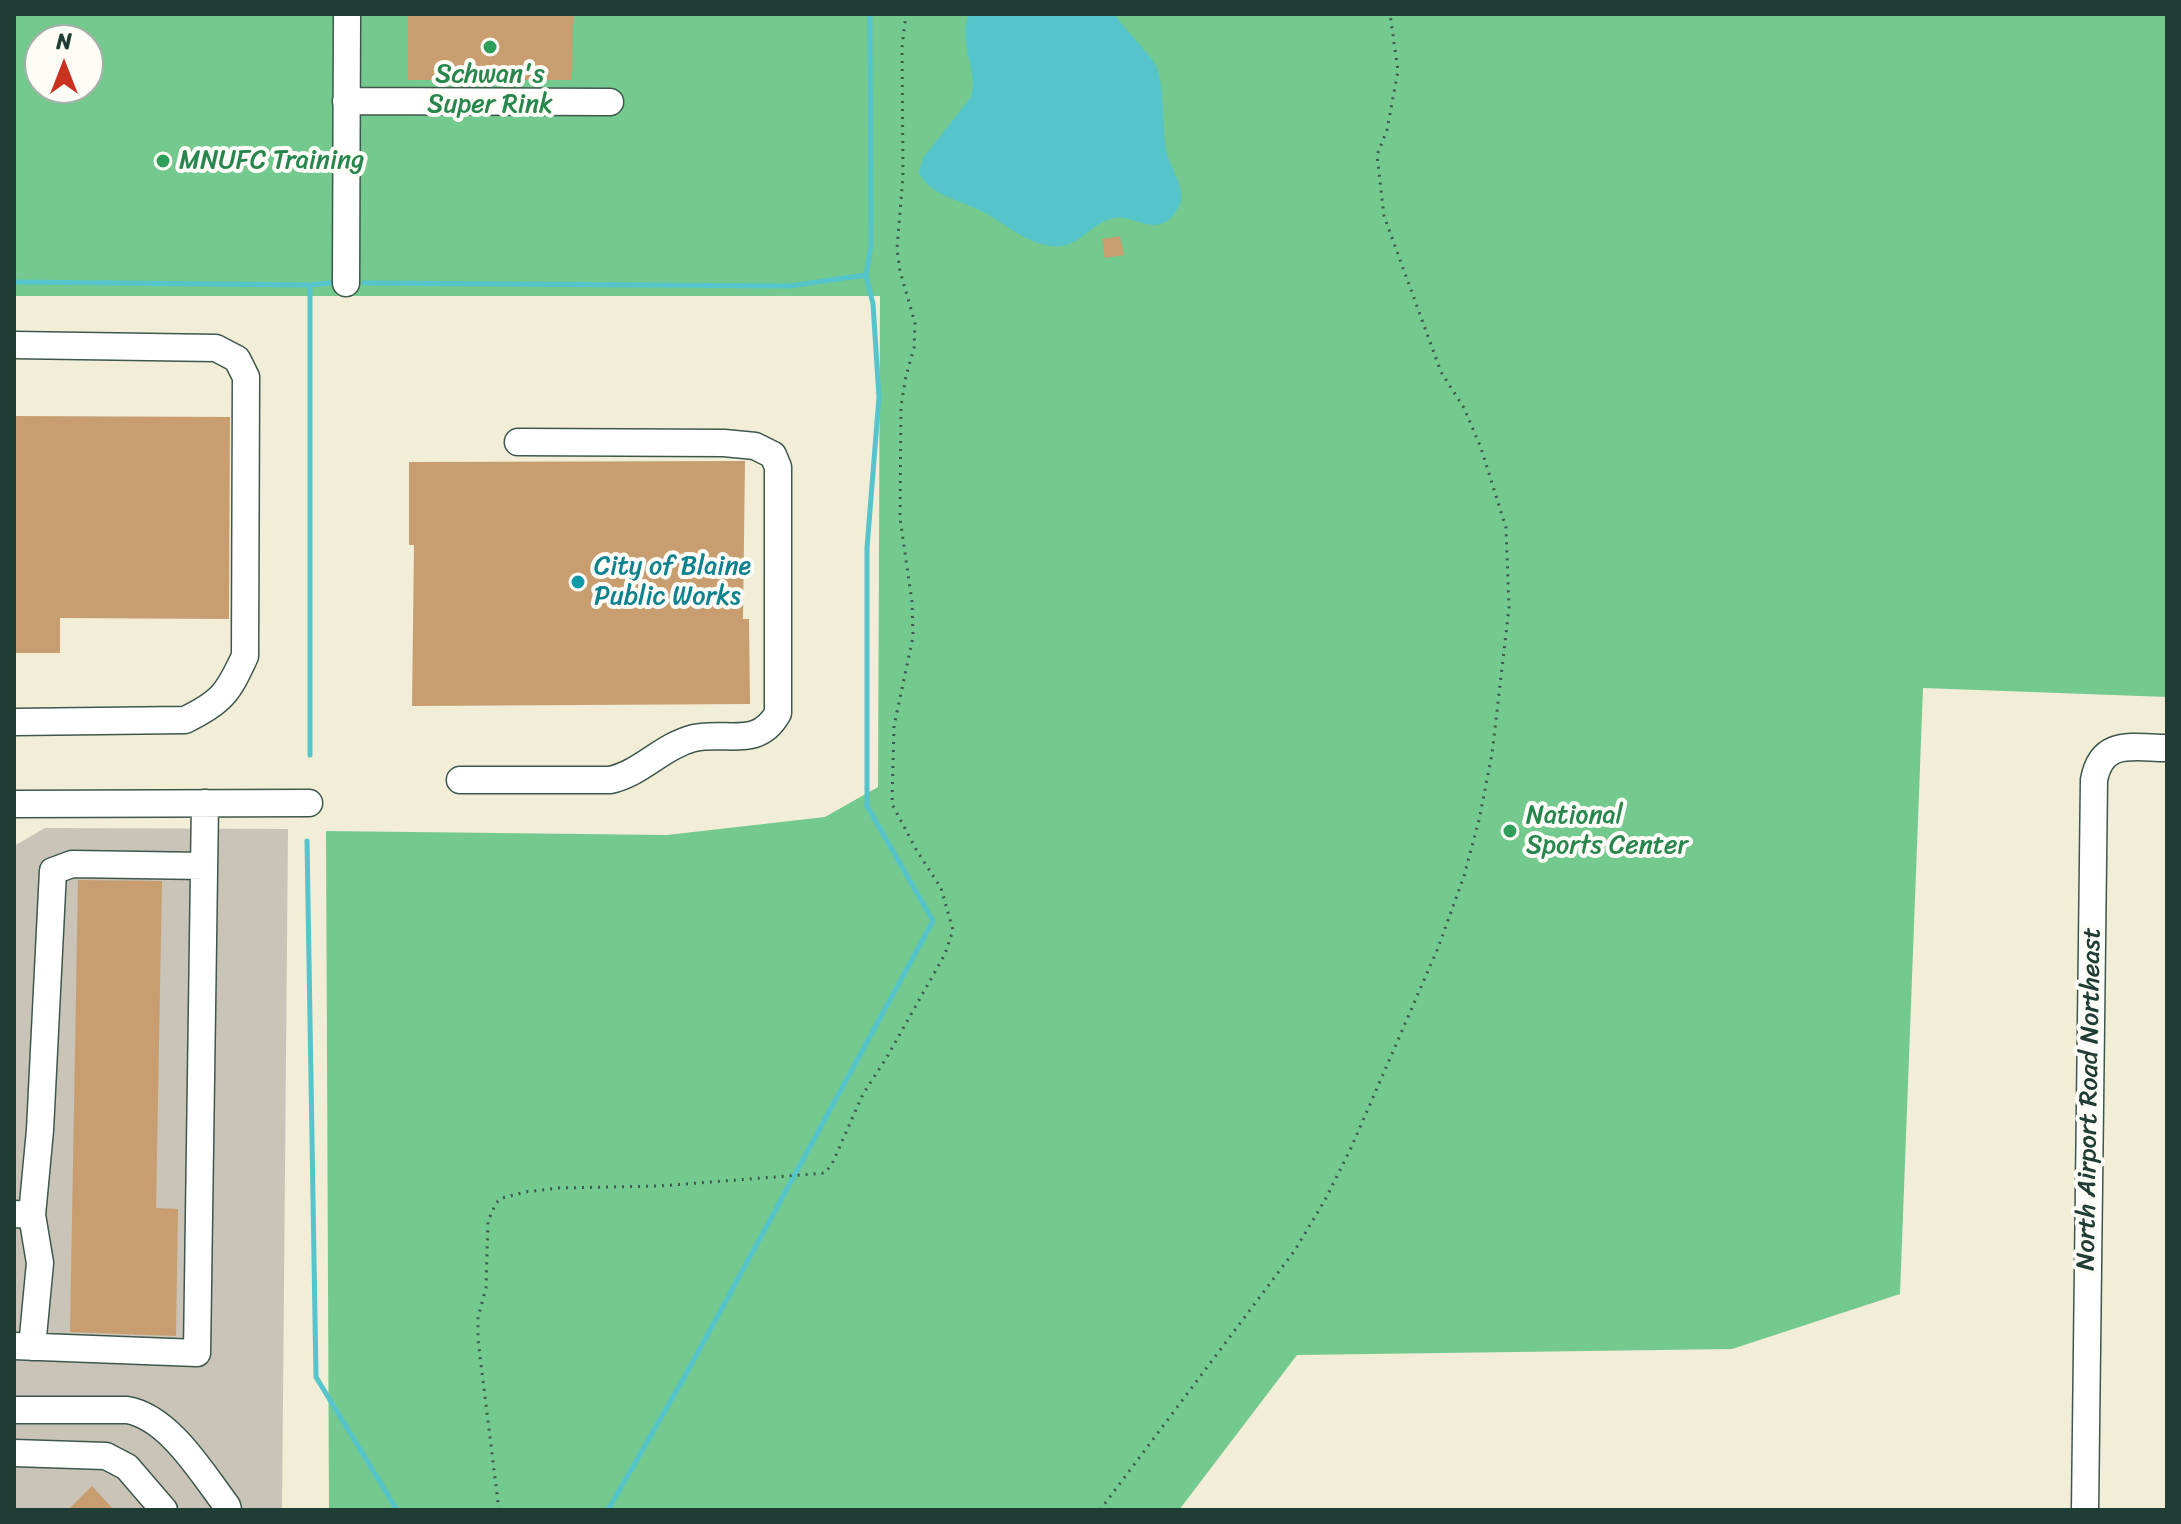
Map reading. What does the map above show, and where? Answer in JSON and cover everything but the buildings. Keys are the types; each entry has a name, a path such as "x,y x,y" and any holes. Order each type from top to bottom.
{"street":[{"path":"346,283 347,14"},
{"path":"346,101 610,102"},
{"path":"14,345 216,348 237,359 246,377 245,656 229,690 209,708 185,720 14,722"},
{"path":"460,780 610,780 628,776 673,745 697,738 753,736 771,726 778,713 778,467 773,455 755,446 724,443 518,442"},
{"name":"North Airport Road Northeast","path":"2085,1510 2094,780 2097,763 2107,752 2123,748 2167,748"},
{"path":"204,866 72,864 53,871 40,1130 23,1214 40,1263 23,1346 197,1353 205,803"},
{"path":"14,804 309,803"},
{"path":"164,1510 127,1467 106,1456 24,1453 25,1410 142,1412 179,1442 228,1510"}],"path":[{"path":"499,1510 478,1340 478,1317 486,1288 488,1221 496,1203 502,1198 525,1192 559,1188 660,1186 825,1173 832,1164 863,1094 945,954 953,930 941,888 892,804 894,726 913,637 912,602 900,518 901,406 914,348 915,323 897,249 903,176 902,47 906,14"},
{"path":"1100,1510 1295,1250 1325,1200 1351,1148 1438,948 1468,862 1492,754 1501,699 1509,608 1506,528 1481,448 1464,408 1441,372 1384,216 1377,155 1387,130 1398,71 1390,14"}],"shaded area":[{"path":"45,828 288,829 282,1510 14,1510 14,846"}],"green space":[{"name":"National Sports Center","path":"14,14 2167,14 2167,697 1923,688 1900,1294 1732,1349 1297,1355 1179,1510 329,1510 326,831 667,835 825,817 878,787 880,296 14,296"}],"water":[{"path":"969,14 1114,14 1153,61 1159,74 1166,150 1181,189 1180,205 1168,221 1153,225 1114,218 1068,244 1050,246 1028,239 979,210 938,192 924,181 919,173 923,158 971,97 973,87 965,35"}],"waterway":[{"path":"364,283 789,286 866,275 871,246 870,14"},
{"path":"608,1510 685,1376 933,921 867,806 867,548 879,397 873,304 866,275"},
{"path":"14,282 330,283"},
{"path":"310,285 310,755"},
{"path":"307,841 316,1377 397,1510"}],"place":[{"name":"Schwan's Super Rink","path":"490,47"},
{"name":"MNUFC Training","path":"163,161"},
{"name":"City of Blaine Public Works","path":"578,582"},
{"name":"National Sports Center","path":"1510,831"}]}
